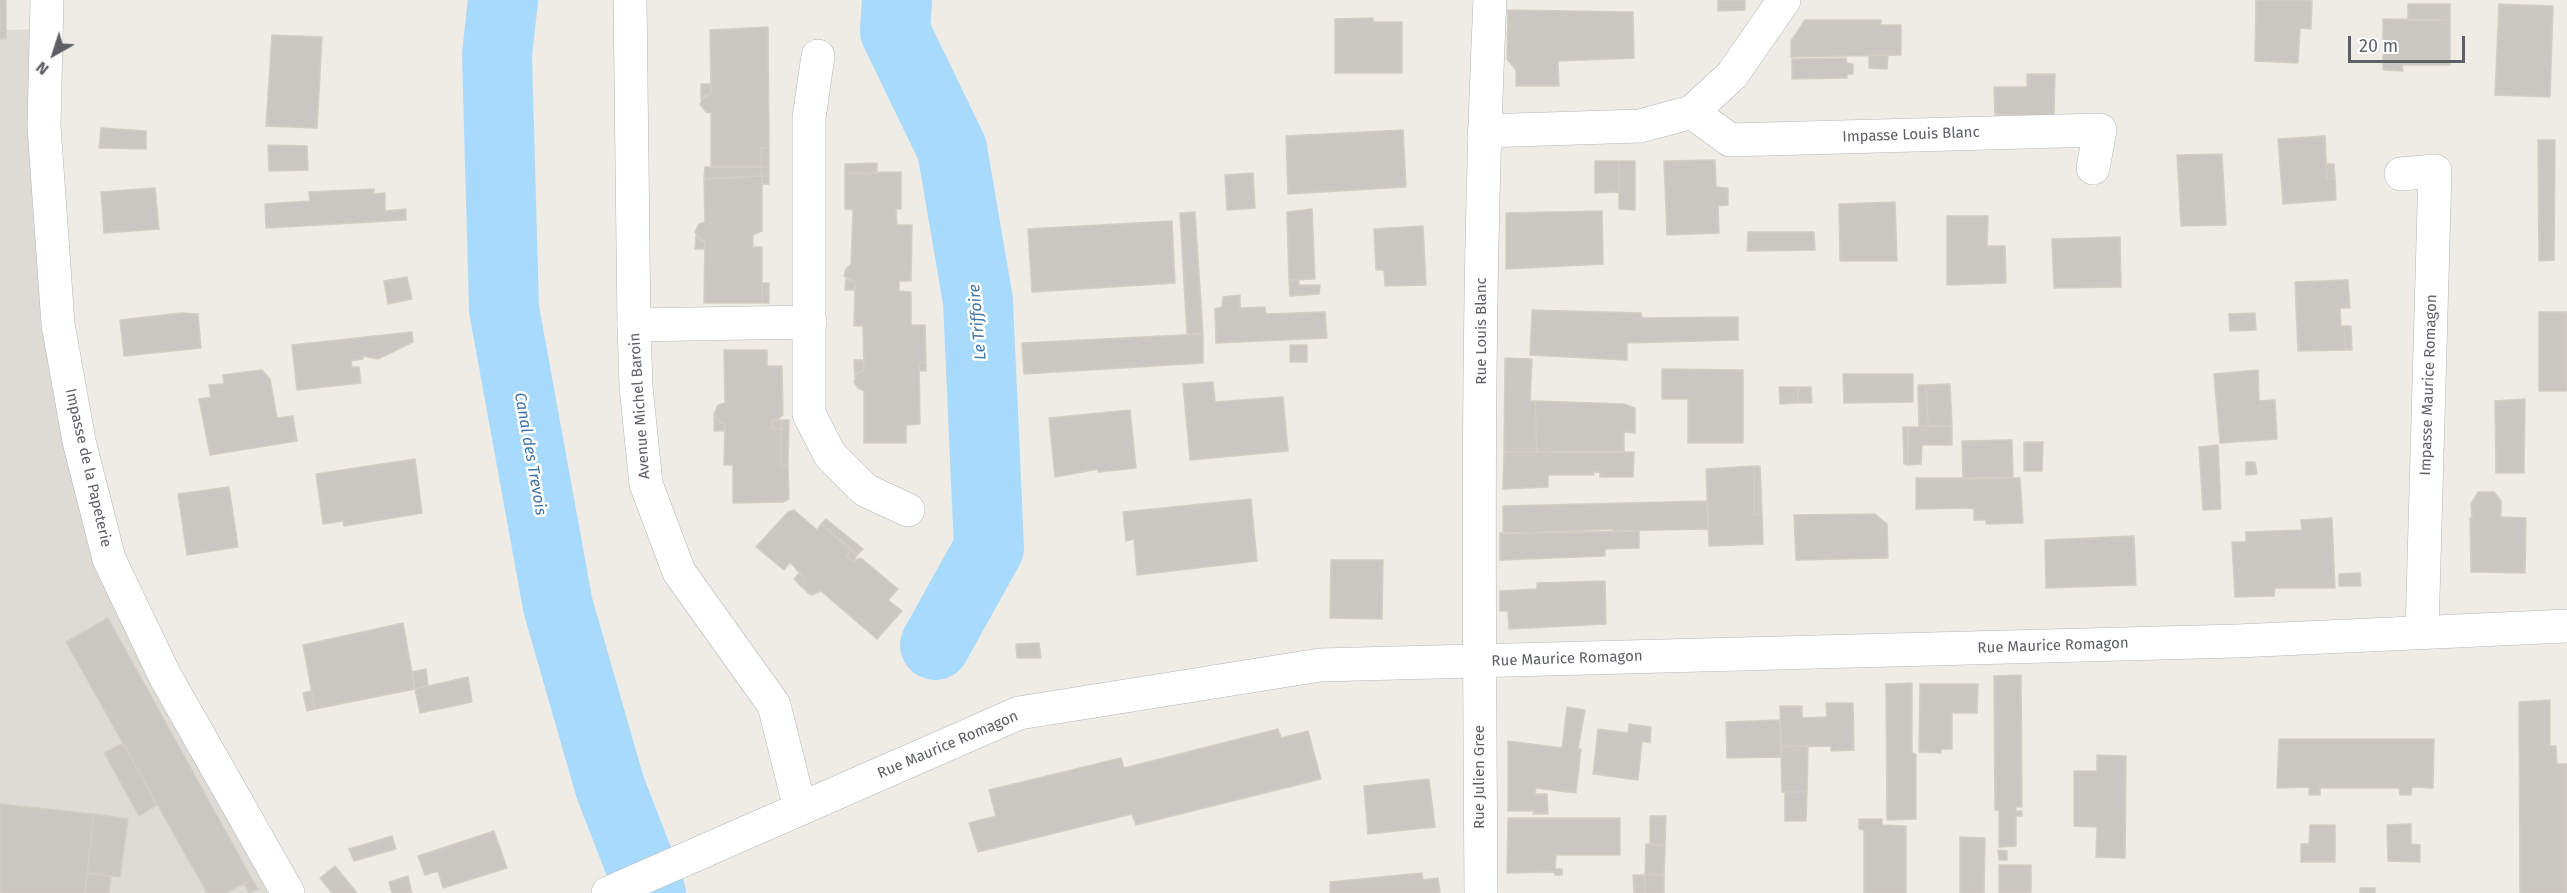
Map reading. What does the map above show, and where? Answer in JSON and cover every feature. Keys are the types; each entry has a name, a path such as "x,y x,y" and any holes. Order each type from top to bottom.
{"street":[{"name":"Impasse de la Papeterie","path":"47,0 44,126 58,324 79,441 109,559 165,676 288,893"},
{"name":"Avenue Michel Baroin","path":"630,0 636,387 646,484 679,572 774,705 800,809"},
{"name":"Rue Louis Blanc","path":"1479,662 1484,131 1490,0"},
{"path":"1484,131 1640,126 1692,112 1732,75 1784,0"},
{"path":"818,56 809,118 810,414 830,455 865,490 908,510"},
{"name":"Impasse Louis Blanc","path":"1692,112 1731,140 2100,130 2093,168"},
{"name":"Impasse Maurice Romagon","path":"2401,174 2434,171 2422,632"},
{"path":"634,324 810,322"},
{"name":"Rue Maurice Romagon","path":"608,893 1020,714 1320,665 2225,641 2567,626"},
{"name":"Rue Julien Gree","path":"1479,662 1481,893"}],"shaded area":[{"path":"46,29 78,404 151,663 301,893 0,893 0,30"}],"building":[{"path":"0,0 6,0 6,39 0,39"},
{"path":"1718,0 1745,0 1745,10 1718,11"},
{"path":"2256,0 2312,0 2311,29 2300,28 2298,63 2255,61"},
{"path":"2408,4 2450,4 2450,20 2408,20"},
{"path":"2499,4 2553,6 2550,97 2495,95"},
{"path":"1508,10 1633,12 1634,58 1558,61 1559,86 1516,86 1516,70 1507,59"},
{"path":"1373,18 1373,22 1402,22 1402,73 1335,73 1335,19"},
{"path":"2383,19 2450,20 2450,65 2402,65 2403,71 2383,70"},
{"path":"1805,20 1881,20 1881,25 1901,25 1901,55 1791,57 1791,41"},
{"path":"768,27 769,147 761,148 761,167 711,167 711,113 706,112 700,104 704,96 711,94 710,30"},
{"path":"272,35 322,37 317,128 266,126"},
{"path":"1869,55 1888,55 1887,69 1869,68"},
{"path":"1846,58 1847,63 1853,64 1853,74 1847,74 1847,78 1792,79 1792,59"},
{"path":"2027,74 2055,74 2054,115 1995,115 1994,87 2027,87"},
{"path":"701,84 711,84 711,94 701,99"},
{"path":"101,128 146,131 146,149 99,148"},
{"path":"1403,130 1406,187 1288,194 1286,136"},
{"path":"2325,136 2327,179 2335,178 2336,200 2283,204 2278,139"},
{"path":"2538,140 2555,140 2554,260 2539,261"},
{"path":"268,145 307,146 308,170 269,171"},
{"path":"769,147 769,167 761,167 761,148"},
{"path":"2222,154 2226,225 2181,226 2177,155"},
{"path":"1715,160 1716,187 1728,188 1728,205 1718,206 1719,233 1667,235 1664,161"},
{"path":"1595,161 1619,161 1619,192 1595,193"},
{"path":"1619,161 1635,161 1635,210 1619,209"},
{"path":"877,163 877,173 845,173 845,164"},
{"path":"2326,164 2334,164 2335,178 2327,179"},
{"path":"705,167 761,167 762,176 704,179"},
{"path":"761,167 769,167 769,176 762,176"},
{"path":"901,172 901,209 896,209 897,225 912,225 911,281 899,281 899,291 911,292 911,325 925,325 926,362 919,363 920,424 906,425 906,443 864,443 864,391 854,382 857,373 864,371 863,326 854,326 855,282 844,276 851,264 853,210 845,209 845,173"},
{"path":"1253,173 1255,208 1227,210 1225,175"},
{"path":"762,176 762,231 753,235 753,247 762,247 762,303 704,303 705,241 701,241 695,232 699,224 705,222 704,179"},
{"path":"762,176 769,176 769,184 762,184"},
{"path":"155,188 159,229 104,233 101,192"},
{"path":"374,189 374,194 385,193 385,211 406,209 406,220 266,228 265,204 310,201 309,192"},
{"path":"1895,202 1897,261 1840,261 1839,204"},
{"path":"1312,209 1315,279 1289,280 1287,212"},
{"path":"1602,211 1603,264 1506,269 1506,213"},
{"path":"1195,212 1203,334 1187,334 1180,213"},
{"path":"1947,216 1988,216 1987,246 2005,246 2006,283 1947,285"},
{"path":"1172,221 1175,283 1032,292 1028,229"},
{"path":"1423,226 1426,285 1385,286 1384,270 1376,270 1374,229"},
{"path":"1748,232 1814,232 1815,250 1747,251"},
{"path":"696,236 705,241 705,249 695,249"},
{"path":"2120,237 2121,287 2054,288 2052,239"},
{"path":"407,277 412,299 388,304 384,281"},
{"path":"846,279 855,282 855,290 845,290"},
{"path":"1289,280 1299,280 1299,285 1320,285 1319,294 1290,296"},
{"path":"2348,280 2350,308 2340,308 2346,350 2298,351 2295,282"},
{"path":"762,283 769,283 769,303 762,303"},
{"path":"1240,295 1240,308 1265,307 1266,314 1325,312 1327,338 1216,343 1215,309 1222,307 1223,297"},
{"path":"1532,310 1641,313 1642,318 1738,317 1738,340 1627,343 1627,360 1530,355"},
{"path":"2539,312 2567,312 2567,391 2539,391"},
{"path":"181,313 198,314 201,348 124,356 120,320"},
{"path":"2255,313 2256,330 2230,331 2229,314"},
{"path":"2344,326 2351,326 2352,350 2346,350"},
{"path":"412,332 413,342 378,359 363,356 363,359 351,361 352,367 359,367 361,383 297,390 292,345"},
{"path":"1203,334 1203,363 1024,374 1022,343"},
{"path":"1290,345 1307,345 1307,362 1290,362"},
{"path":"724,350 767,350 767,366 782,366 783,415 777,420 772,420 772,429 781,429 781,465 788,465 789,499 783,502 733,503 733,465 724,465 725,423 719,422 714,414 718,405 725,403"},
{"path":"1505,358 1532,359 1530,401 1535,401 1537,452 1504,452"},
{"path":"854,360 863,360 864,371 857,373 855,378"},
{"path":"926,362 926,371 919,371 919,363"},
{"path":"1662,369 1743,370 1743,443 1688,443 1688,399 1662,399"},
{"path":"262,370 270,379 277,418 293,416 297,441 210,455 199,399 211,397 209,385 224,384 223,375"},
{"path":"2258,370 2259,401 2275,400 2277,439 2220,443 2214,374"},
{"path":"1843,374 1913,374 1913,402 1844,403"},
{"path":"1213,382 1215,402 1283,397 1288,451 1190,460 1183,384"},
{"path":"1950,384 1952,426 1928,426 1926,385"},
{"path":"1918,385 1926,385 1928,426 1919,427"},
{"path":"1779,387 1798,387 1798,403 1780,404"},
{"path":"1798,387 1811,387 1812,403 1798,403"},
{"path":"2525,399 2524,473 2496,473 2495,401"},
{"path":"1535,401 1624,404 1635,408 1635,433 1624,432 1624,451 1537,452"},
{"path":"1130,410 1136,468 1098,472 1098,469 1055,477 1049,418"},
{"path":"714,414 719,422 725,423 725,431 714,431"},
{"path":"772,420 782,420 781,429 772,429"},
{"path":"782,420 789,420 788,465 781,465"},
{"path":"1952,426 1952,445 1922,445 1921,464 1908,465 1908,427"},
{"path":"1903,427 1908,427 1908,465 1904,464"},
{"path":"2012,440 2013,478 1963,479 1962,441"},
{"path":"2024,442 2043,442 2042,471 2024,471"},
{"path":"2218,445 2221,509 2203,510 2199,447"},
{"path":"1504,452 1634,452 1633,477 1600,477 1600,472 1593,472 1594,475 1548,475 1548,487 1503,489"},
{"path":"415,459 422,513 344,526 343,521 323,524 316,474"},
{"path":"2246,462 2255,462 2257,474 2246,475"},
{"path":"1754,466 1760,466 1762,515 1754,515"},
{"path":"1754,466 1754,515 1762,515 1763,544 1709,546 1706,469"},
{"path":"1916,478 2020,478 2023,523 1986,524 1986,520 1974,520 1974,508 1916,509"},
{"path":"229,487 238,547 187,555 178,494"},
{"path":"2478,492 2494,492 2501,501 2501,517 2526,518 2525,573 2471,572 2471,504"},
{"path":"1251,499 1257,561 1137,575 1134,539 1126,541 1123,512"},
{"path":"1707,501 1708,529 1613,531 1613,529 1503,534 1503,506"},
{"path":"794,510 817,530 821,524 851,549 846,556 854,562 859,558 862,559 898,589 888,600 902,611 877,639 821,591 812,595 808,593 803,586 805,579 790,562 784,570 756,547 788,512"},
{"path":"1875,514 1887,524 1888,558 1796,560 1794,515"},
{"path":"2332,518 2335,588 2275,588 2274,596 2235,597 2232,542 2246,542 2246,532 2302,530 2301,520"},
{"path":"826,519 863,549 857,555 821,524"},
{"path":"1639,531 1639,548 1605,549 1605,556 1500,560 1500,533"},
{"path":"2134,536 2136,585 2046,588 2045,540"},
{"path":"851,549 857,555 854,562 846,556"},
{"path":"1331,560 1383,560 1382,619 1330,618"},
{"path":"799,573 805,579 803,586 808,593 794,579"},
{"path":"2360,573 2361,586 2339,586 2339,574"},
{"path":"1605,581 1606,624 1509,629 1508,611 1500,611 1500,591 1537,589 1537,583"},
{"path":"108,618 252,879 227,893 207,893 66,642"},
{"path":"403,623 415,689 315,709 303,645"},
{"path":"1039,643 1041,658 1017,658 1016,644"},
{"path":"426,669 428,686 415,689 412,672"},
{"path":"2021,675 2022,807 2016,807 2016,811 2022,811 2022,816 2016,816 2016,846 1999,847 1999,810 1995,810 1994,676"},
{"path":"468,677 472,702 420,713 415,689"},
{"path":"1912,683 1912,753 1916,754 1916,819 1887,820 1886,684"},
{"path":"1920,684 1978,684 1977,713 1952,713 1952,749 1941,749 1941,753 1919,752"},
{"path":"312,691 315,709 307,711 303,693"},
{"path":"2550,700 2550,746 2556,746 2557,764 2567,764 2567,893 2520,893 2519,702"},
{"path":"1826,703 1853,703 1854,750 1831,751 1831,746 1781,747 1780,706 1802,706 1802,718 1827,717"},
{"path":"1567,707 1585,710 1578,749 1581,749 1576,793 1536,788 1535,794 1547,794 1548,814 1533,814 1534,811 1508,811 1508,741 1562,748"},
{"path":"1780,720 1782,757 1727,758 1726,722"},
{"path":"1629,724 1651,727 1650,743 1642,741 1638,780 1593,774 1598,729 1628,733"},
{"path":"1278,729 1281,738 1308,731 1321,779 1136,825 1132,814 978,852 969,823 996,816 989,790 1121,758 1124,768"},
{"path":"2279,739 2434,739 2433,788 2412,787 2411,795 2400,795 2399,788 2320,788 2320,795 2309,795 2309,787 2277,788"},
{"path":"123,743 157,805 139,816 104,753"},
{"path":"1808,746 1807,792 1782,792 1781,747"},
{"path":"2097,755 2126,756 2125,858 2096,857 2097,827 2074,826 2074,771 2097,771"},
{"path":"1429,779 1435,827 1368,834 1364,786"},
{"path":"1785,792 1807,792 1806,821 1785,821"},
{"path":"0,804 94,814 85,893 0,893"},
{"path":"94,814 128,819 120,877 87,873"},
{"path":"1650,816 1666,816 1665,845 1650,845"},
{"path":"1508,818 1620,818 1620,855 1556,855 1555,869 1562,869 1562,875 1555,875 1554,872 1507,873"},
{"path":"1859,819 1882,819 1882,825 1906,826 1906,893 1864,893 1864,830 1859,829"},
{"path":"2411,824 2411,844 2420,845 2420,862 2388,861 2387,825"},
{"path":"2310,825 2335,825 2335,862 2301,862 2301,844 2309,844"},
{"path":"494,831 507,868 443,888 438,871 425,875 418,856"},
{"path":"392,836 396,849 354,861 349,849"},
{"path":"1960,837 1985,838 1984,893 1960,893"},
{"path":"1646,844 1665,845 1664,875 1645,875"},
{"path":"1998,850 2007,851 2007,860 1999,860"},
{"path":"1999,865 2031,865 2031,892 1999,893"},
{"path":"335,866 357,893 332,893 320,878"},
{"path":"87,873 111,876 109,893 85,893"},
{"path":"1422,873 1423,880 1438,878 1440,893 1330,893 1330,882"},
{"path":"1633,875 1645,875 1645,893 1634,893"},
{"path":"1645,875 1664,875 1664,893 1645,893"},
{"path":"408,876 412,893 392,893 389,882"},
{"path":"252,879 258,889 249,893 244,884"},
{"path":"2360,888 2375,888 2375,893 2360,893"}],"waterway":[{"name":"Canal des Trevois","path":"503,0 497,55 504,309 558,606 610,787 651,893"},
{"name":"Le Triffoire","path":"897,0 895,31 952,149 978,301 989,548 935,645"}]}
